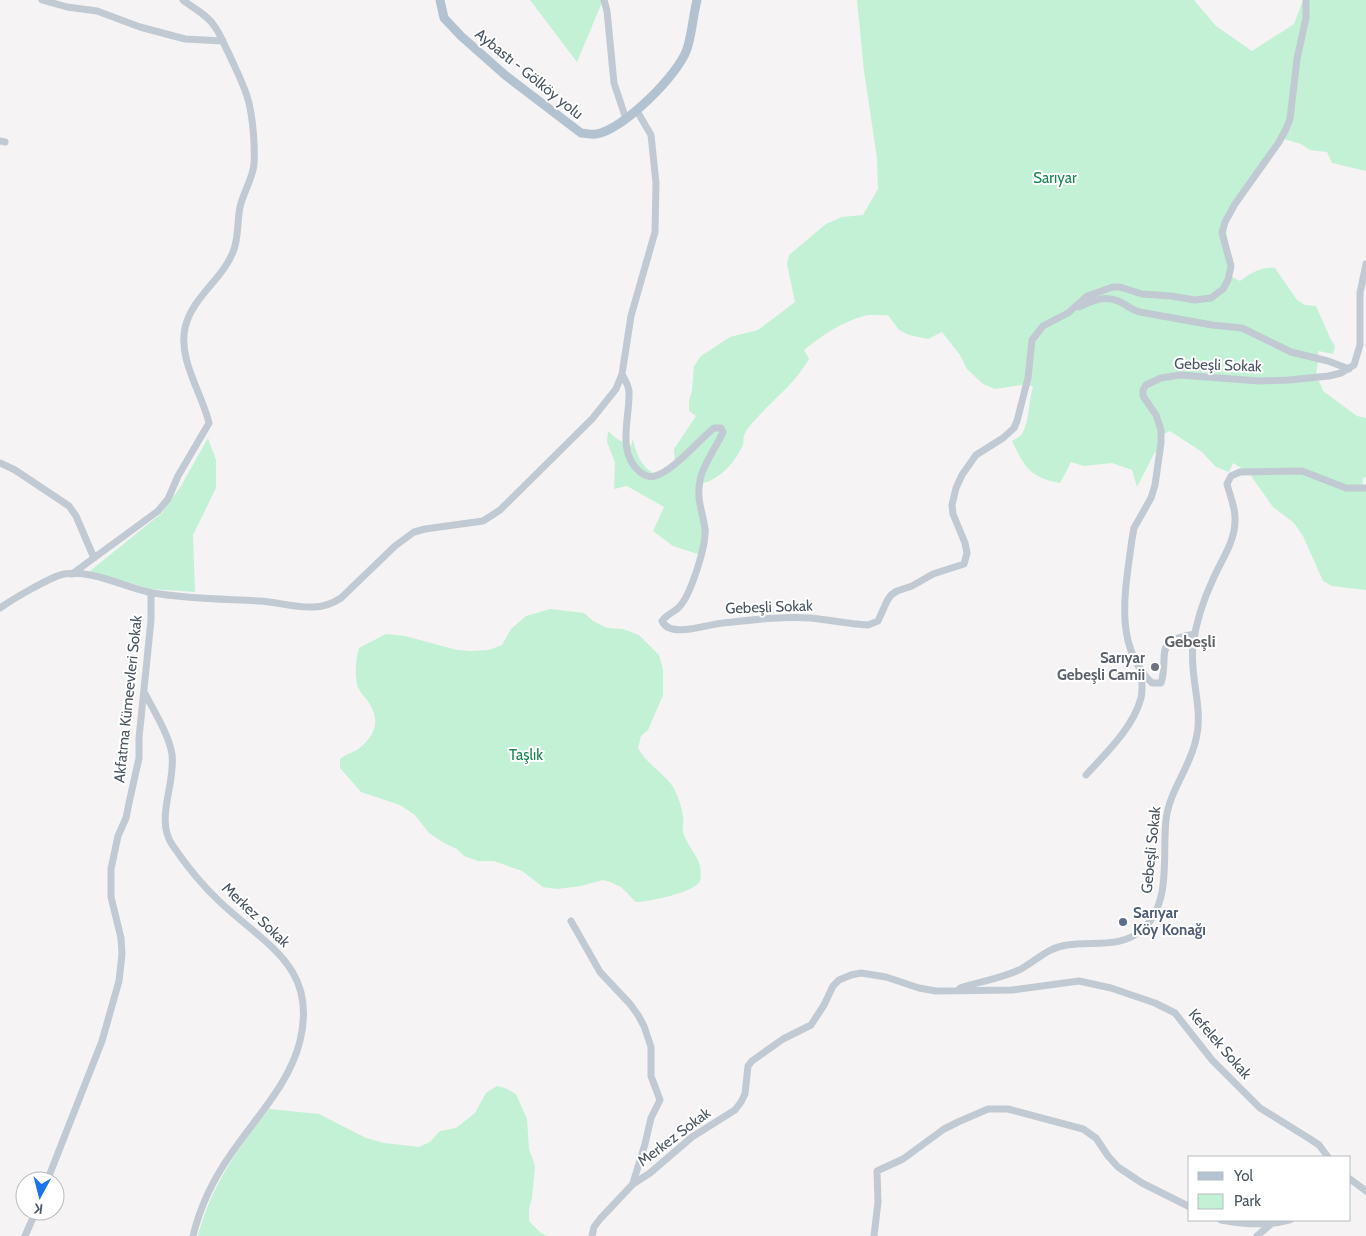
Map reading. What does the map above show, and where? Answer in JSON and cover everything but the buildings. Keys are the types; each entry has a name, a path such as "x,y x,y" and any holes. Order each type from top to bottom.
{"main road":[{"name":"Aybastı - Gölköy yolu","path":"440,0 444,18 461,36 505,75 581,132 596,134 613,128 637,111 680,65 687,49 697,0"}],"street":[{"path":"42,0 97,11 140,27 185,39 223,41"},
{"path":"72,574 158,511 168,499 178,476 209,423 189,368 185,348 185,329 200,296 233,253 236,241 237,219 254,165 250,104 243,84 215,26 204,15 183,0"},
{"path":"604,0 607,11 614,83 626,119"},
{"name":"Gebeşli Sokak","path":"1074,308 1087,296 1113,287 1120,287 1142,294 1195,300 1211,298 1223,288 1228,280 1231,266 1222,233 1225,222 1235,204 1278,142 1290,118 1299,49 1306,18 1306,0"},
{"path":"0,608 51,579 64,574 111,580 151,593 265,602 312,608 334,604 350,591 395,546 414,532 483,521 500,510 592,419 616,389 622,374 631,316 655,232 656,182 651,135 637,111"},
{"path":"1349,369 1354,365 1360,345 1360,293 1366,264"},
{"name":"Gebeşli Sokak","path":"622,374 629,390 625,434 626,447 632,463 644,475 655,476 666,470 714,428 721,428 723,432 700,479 698,497 705,532 698,565 687,595 680,606 662,621 669,628 684,630 716,623 797,618 868,625 878,620 887,601 897,591 912,586 933,574 964,564 966,548 953,514 952,505 956,488 966,468 976,454 1003,438 1014,428 1029,373 1032,340 1036,333 1043,326 1074,308 1099,299 1109,298 1118,301 1131,310 1212,325 1242,328 1291,352 1328,361 1349,369"},
{"name":"Gebeşli Sokak","path":"1086,774 1108,751 1129,723 1141,699 1142,681 1140,670 1130,650 1123,612 1133,534 1138,519 1151,498 1155,486 1161,443 1156,415 1143,396 1143,390 1146,385 1161,378 1180,374 1276,381 1330,376 1349,369"},
{"path":"0,463 15,470 69,506 76,516 94,558"},
{"name":"Gebeşli Sokak","path":"955,990 1022,969 1056,947 1068,944 1106,944 1128,939 1143,929 1150,920 1162,891 1167,811 1194,749 1197,736 1196,689 1192,654 1195,634 1205,598 1233,534 1236,515 1226,484 1231,476 1240,472 1302,471 1346,488 1366,488"},
{"name":"Akfatma Kümeevleri Sokak","path":"50,1171 102,1041 119,981 122,954 119,929 111,897 111,870 118,836 128,811 139,758 151,620 151,593"},
{"path":"1140,670 1152,683 1161,683 1166,647 1170,641 1195,634"},
{"name":"Merkez Sokak","path":"144,692 169,742 172,753 170,788 165,810 164,826 167,836 179,855 217,900 259,934 287,963 295,975 303,1002 303,1026 299,1043 288,1071 268,1104 230,1155 202,1208 193,1236"},
{"name":"Merkez Sokak","path":"571,921 600,972 638,1015 651,1047 651,1076 660,1100 651,1118 633,1184"},
{"name":"Merkez Sokak","path":"592,1236 594,1227 600,1219 633,1184 650,1173 692,1137 735,1110 745,1094 748,1066 783,1038 811,1025 824,1006 833,986 839,980 851,975 874,974 920,988 955,990"},
{"name":"Kefelek Sokak","path":"955,990 1012,990 1079,981 1111,988 1166,1007 1182,1021 1212,1060 1255,1103 1270,1116 1314,1142 1327,1156"},
{"path":"874,1236 878,1202 877,1171 903,1159 951,1126 975,1114 996,1108 1020,1111 1083,1129 1096,1138 1108,1156 1132,1178 1188,1206"},
{"path":"1351,1181 1366,1191"},
{"path":"25,1236 32,1221"},
{"path":"1226,1221 1271,1224 1285,1221"},
{"path":"1257,1236 1271,1224"}],"green space":[{"path":"530,0 603,0 577,62"},
{"name":"Sarıyar","path":"857,0 1194,0 1216,26 1252,51 1294,24 1303,0 1366,0 1366,171 1332,163 1327,152 1310,150 1301,144 1284,139 1230,215 1226,232 1233,261 1232,277 1240,281 1260,269 1275,268 1297,300 1305,305 1316,306 1335,346 1333,354 1318,351 1319,357 1316,374 1323,391 1357,416 1366,418 1366,477 1363,478 1362,488 1366,491 1366,590 1332,586 1323,581 1303,536 1294,523 1273,507 1249,473 1233,463 1229,472 1216,467 1202,452 1170,431 1164,434 1163,451 1155,452 1137,487 1132,470 1112,463 1084,466 1071,462 1060,483 1050,481 1035,474 1025,465 1012,441 1021,435 1025,429 1033,387 1027,384 995,389 983,384 967,369 960,355 942,332 928,339 909,335 899,330 888,315 867,315 840,325 804,350 809,359 791,383 748,428 743,446 735,459 721,474 703,483 701,498 709,530 704,556 673,546 653,531 664,507 627,486 614,489 615,462 607,442 608,431 617,439 631,446 633,439 641,461 653,473 659,475 675,464 674,449 696,416 689,411 689,401 692,391 694,366 701,356 730,337 758,330 795,302 787,264 789,255 826,224 842,217 863,215 878,189 877,158 864,71"},
{"path":"208,438 216,460 216,488 193,535 195,592 151,589 90,571 162,513 181,486"},
{"name":"Taşlık","path":"550,609 584,613 593,621 607,628 623,629 639,635 659,655 663,669 663,695 648,730 641,736 638,748 645,758 671,784 679,800 682,809 683,832 699,863 701,876 697,885 690,889 660,898 636,902 621,887 603,880 581,886 557,889 543,887 522,871 494,861 478,861 464,856 457,849 429,833 415,815 400,805 361,792 340,768 340,759 358,749 368,740 375,723 374,712 357,683 356,668 359,648 386,634 405,636 457,650 489,650 502,645 511,629 526,616"},
{"path":"497,1086 516,1094 527,1119 529,1149 535,1166 529,1221 541,1233 547,1236 198,1236 210,1201 226,1169 269,1109 319,1114 366,1138 384,1143 419,1147 430,1142 440,1131 456,1128 475,1113 486,1093"}],"place":[{"name":"Sarıyar Gebeşli Camii","path":"1155,667"},
{"name":"Sarıyar Köy Konağı","path":"1123,922"}],"district":[{"name":"Gebeşli","path":"1190,641"}]}
